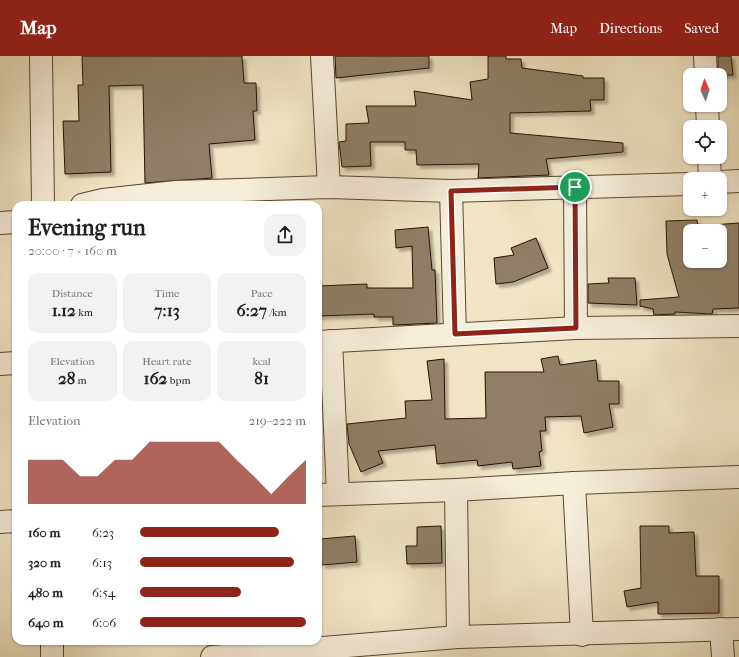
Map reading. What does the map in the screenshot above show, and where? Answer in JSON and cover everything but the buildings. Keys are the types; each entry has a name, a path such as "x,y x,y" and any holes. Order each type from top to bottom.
{"street":[{"path":"41,56 43,201"},
{"path":"322,56 329,188"},
{"path":"705,56 706,68"},
{"path":"727,182 739,181"},
{"path":"99,201 176,192 329,188 451,191 683,184"},
{"path":"575,187 576,328"},
{"path":"451,191 455,334"},
{"path":"0,223 12,222"},
{"path":"739,326 576,328 324,342 328,495 456,490 574,483 739,478"},
{"path":"0,364 12,363"},
{"path":"574,483 582,634"},
{"path":"456,490 458,637"},
{"path":"0,522 12,522"},
{"path":"212,657 339,652 458,637 730,629 723,657"},
{"path":"52,645 52,657"}],"route":[{"path":"575,187 576,328 455,334 451,191 575,187"}]}
